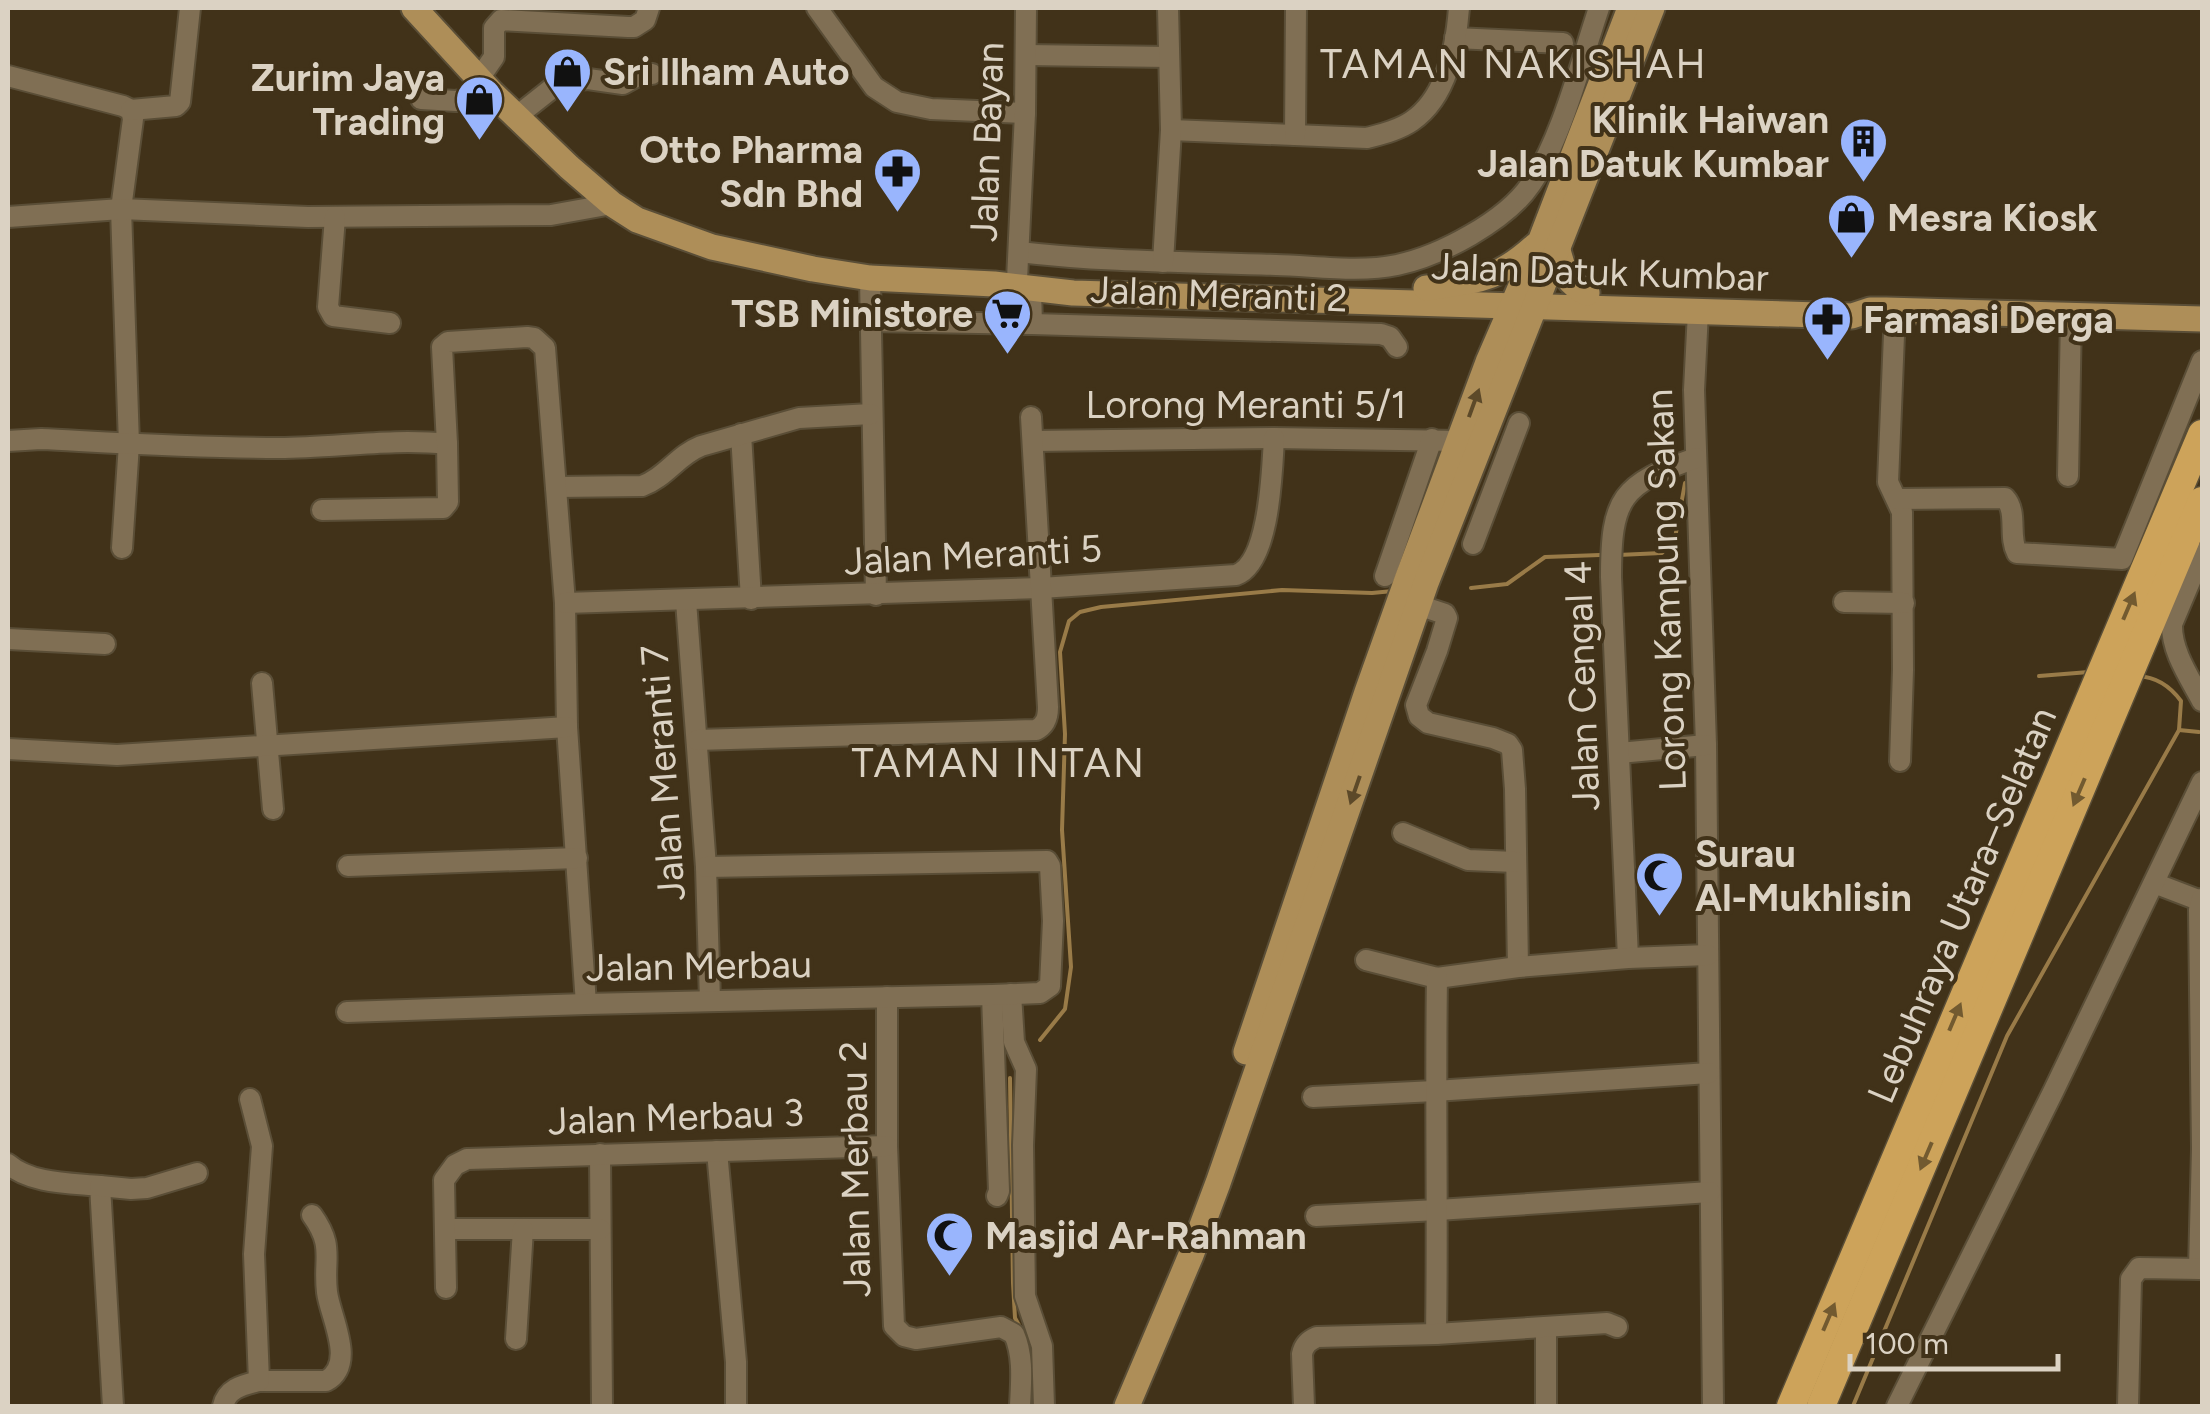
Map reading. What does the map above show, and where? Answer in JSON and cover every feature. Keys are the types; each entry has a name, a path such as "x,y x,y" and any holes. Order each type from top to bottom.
{"highway":[{"name":"Lebuhraya Utara–Selatan","path":"1821,1406 2104,699 2202,434"},
{"name":"Lebuhraya Utara–Selatan","path":"1790,1406 2104,699 2202,500"}],"main road":[{"name":"Jalan Datuk Kumbar","path":"414,8 485,86 612,204 637,220 712,248 778,262 870,278 1127,293 1432,296 2202,319"},
{"path":"1432,296 1498,274 1548,244 1630,8"},
{"path":"1135,1403 1168,1306 1180,1251 1458,502 1499,366 1652,8"},
{"path":"1253,1058 1373,675 1460,441 1499,366 1538,333 1595,301 1570,282 1548,244"},
{"name":"Jalan Datuk Kumbar","path":"1014,285 1071,276 1432,296"},
{"path":"1432,296 1478,325 1499,366"},
{"name":"Jalan Datuk Kumbar","path":"1595,301 1698,312 1852,316 1873,307"}],"street":[{"path":"8,76 131,110 176,106 180,102 190,8"},
{"path":"421,99 456,101 485,86 494,58 494,28 501,20 628,28 645,20 649,8"},
{"path":"817,8 874,86 897,102 931,109 1025,113"},
{"name":"Jalan Bayan","path":"1026,8 1019,252 1014,285 1032,324"},
{"path":"1164,262 1170,130 1168,8"},
{"path":"1295,135 1296,8"},
{"path":"1170,130 1367,138 1386,133 1411,122 1442,87 1459,8"},
{"path":"1019,252 1164,262 1355,267 1393,266 1438,252 1493,222 1530,186 1554,140 1599,8"},
{"path":"1455,38 1562,42"},
{"path":"1026,55 1168,57"},
{"path":"517,116 560,82 623,84 643,73 652,74"},
{"path":"122,548 128,444 121,209 131,110"},
{"path":"8,217 121,209 335,217 551,214 612,204"},
{"path":"335,217 328,307 332,316 390,324"},
{"path":"870,278 876,594"},
{"path":"1125,327 1127,293"},
{"path":"1873,307 1888,482 1902,512 1900,761"},
{"name":"Lorong Kampung Sakan","path":"1698,312 1694,390 1706,745 1713,1406"},
{"path":"2068,476 2071,316"},
{"name":"Jalan Meranti 2","path":"870,321 1381,334 1390,337 1397,347"},
{"path":"322,510 443,508 448,502 441,350 444,344 534,338 545,348 565,604 566,727 586,1004"},
{"path":"1897,499 2005,498 2011,507 2013,546 2017,553 2122,560 2202,361"},
{"path":"556,487 642,486 653,482 688,452 741,434 800,418 871,414"},
{"name":"Lorong Meranti 5/1","path":"697,740 1042,727 1048,707 1032,417"},
{"path":"1473,544 1520,422"},
{"path":"741,434 751,599"},
{"name":"Lorong Meranti 5/1","path":"1032,442 1274,438 1460,441"},
{"name":"Jalan Meranti 5","path":"565,604 1041,588 1222,577 1245,572 1253,561 1271,500 1274,438"},
{"path":"1385,576 1432,439"},
{"path":"8,441 279,448 396,440 447,444"},
{"name":"Jalan Cengal 4","path":"1628,958 1612,531 1622,503 1637,484 1696,458"},
{"path":"1458,502 1486,514"},
{"path":"2202,552 2194,592 2172,624 2181,660 2202,702"},
{"name":"Jalan Meranti 7","path":"686,601 706,867 710,1001"},
{"path":"1844,602 1904,603"},
{"path":"1418,605 1447,618 1416,705 1419,716 1428,724 1493,738 1512,750 1518,967"},
{"path":"8,640 105,644"},
{"path":"262,683 273,809"},
{"path":"8,749 117,755 566,727"},
{"path":"1619,753 1706,745"},
{"path":"1896,1406 2202,782"},
{"path":"1402,833 1468,860 1515,862"},
{"path":"348,866 576,858"},
{"name":"Jalan Merbau","path":"347,1012 1001,995 1040,993 1050,986 1053,921 1047,861 706,867"},
{"path":"2128,1406 2129,1285 2139,1268 2201,1269 2202,900 2154,883"},
{"path":"1366,960 1437,978 1518,967 1708,955"},
{"path":"1436,1334 1437,978"},
{"path":"997,1196 1001,995"},
{"path":"1001,995 1026,1068 1025,1296 1042,1346 1044,1406"},
{"name":"Jalan Merbau 2","path":"887,997 894,1326 904,1336 916,1338 1001,1327 1014,1334 1022,1368 1020,1406"},
{"path":"1313,1097 1709,1073"},
{"path":"250,1099 262,1146 254,1254 259,1381"},
{"name":"Jalan Merbau 3","path":"445,1228 444,1180 467,1159 888,1146"},
{"path":"717,1151 736,1362 736,1406"},
{"path":"600,1154 602,1406"},
{"path":"8,1164 35,1178 131,1189 197,1174"},
{"path":"100,1186 113,1406"},
{"path":"1316,1216 1710,1192"},
{"path":"223,1406 232,1390 259,1381 326,1381 339,1367 339,1331 326,1290 326,1242 312,1215"},
{"path":"446,1288 445,1228 600,1229"},
{"path":"516,1338 522,1229"},
{"path":"1304,1406 1302,1354 1304,1346 1316,1337 1607,1323 1618,1327"},
{"path":"1546,1327 1546,1406"}],"waterway":[{"path":"1618,555 1662,553 1675,538 1685,483"},
{"path":"1471,588 1507,584 1545,557 1600,555"},
{"path":"1040,1040 1065,1009 1071,967 1062,830 1065,734 1060,652 1069,621 1080,612 1101,607 1282,590 1393,591"},
{"path":"2039,676 2089,672"},
{"path":"1853,1406 2007,1036 2179,730 2181,701 2162,683 2138,676"},
{"path":"2179,730 2199,732"},
{"path":"1010,1078 1013,1283 1015,1318 1020,1327"},
{"path":"1030,1390 1031,1406"}],"place":[{"name":"Sri Ilham Auto","path":"568,114"},
{"name":"Zurim Jaya Trading","path":"480,142"},
{"name":"Klinik Haiwan Jalan Datuk Kumbar","path":"1864,184"},
{"name":"Otto Pharma Sdn Bhd","path":"898,214"},
{"name":"Mesra Kiosk","path":"1852,260"},
{"name":"TSB Ministore","path":"1008,356"},
{"name":"Farmasi Derga","path":"1828,362"},
{"name":"Surau Al-Mukhlisin","path":"1660,918"},
{"name":"Masjid Ar-Rahman","path":"950,1278"}],"district":[{"name":"TAMAN NAKISHAH","path":"1514,64"},
{"name":"TAMAN INTAN","path":"999,763"}]}
